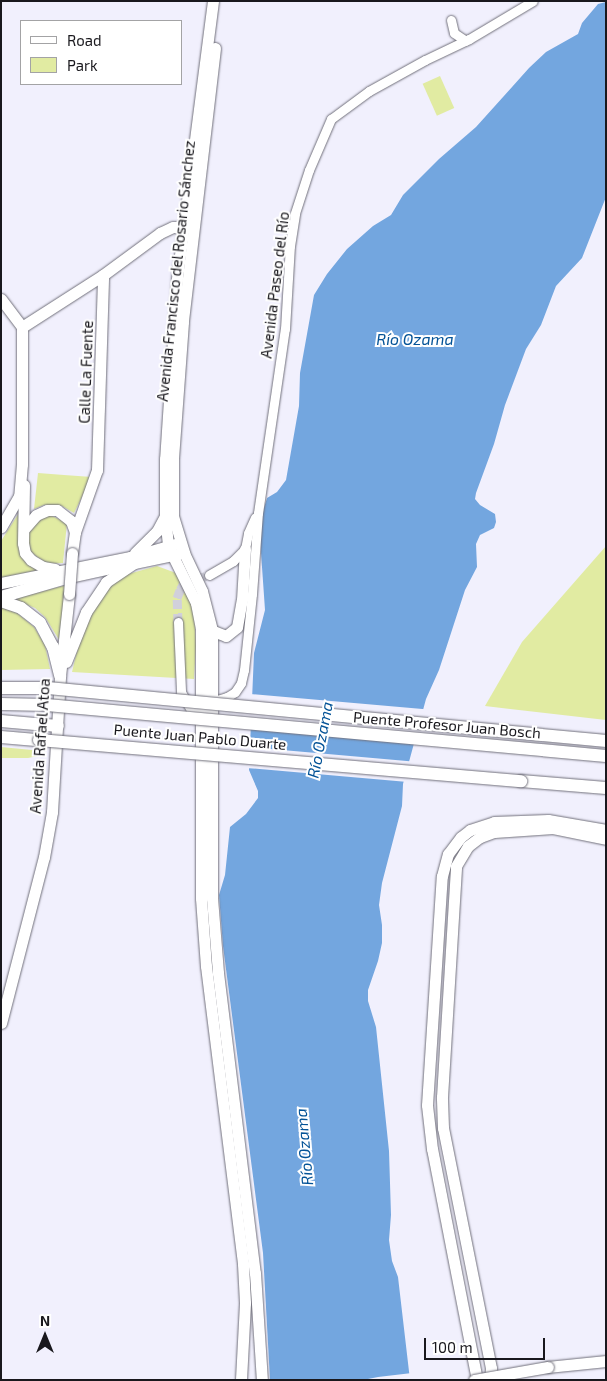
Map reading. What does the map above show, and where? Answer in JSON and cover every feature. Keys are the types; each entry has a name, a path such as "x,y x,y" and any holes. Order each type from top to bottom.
{"highway":[{"path":"1,598 132,560"},
{"path":"1,601 21,608 40,622 53,647 60,676"},
{"path":"1,681 28,688"},
{"path":"1,688 28,688"},
{"name":"Puente Profesor Juan Bosch","path":"28,688 48,688 606,741"},
{"name":"Puente Profesor Juan Bosch","path":"1,704 47,705 606,756"},
{"path":"1,721 58,726"},
{"name":"Puente Juan Pablo Duarte","path":"1,737 606,788"}],"main road":[{"name":"Avenida Francisco del Rosario Sánchez","path":"177,549 173,516 173,458 189,226 213,1"},
{"name":"Avenida Francisco del Rosario Sánchez","path":"177,549 165,516 165,459 174,320 220,1"},
{"path":"22,327 103,275 146,242 173,227 189,226"},
{"name":"Calle La Fuente","path":"97,470 103,275"},
{"path":"1,299 22,327 22,464 19,496 1,527"},
{"path":"22,464 26,496 23,530 25,553 31,560 43,567 67,570"},
{"name":"Avenida Rafael Atoa","path":"1,1023 44,857 52,812 60,676 72,553 75,532 97,470"},
{"path":"23,530 36,515 47,510 57,510 71,522 75,532"},
{"path":"60,676 86,612 106,582 132,560 157,531 165,516"},
{"path":"1,583 132,560 177,549 202,591 214,702 206,898 218,974 254,1273 262,1380"},
{"path":"206,629 226,636 237,627 242,600 245,549"},
{"path":"206,629 200,701 206,898 206,966 243,1264 245,1304 241,1380"},
{"path":"606,830 548,820 494,822 470,830 461,837 448,854 442,876 427,1105 432,1149 476,1380 606,1361"},
{"path":"490,1380 491,1368 443,1128 442,1097 456,866 468,846 480,837 494,832 553,828 606,839"}],"street":[{"name":"Avenida Paseo del Río","path":"214,702 227,698 235,692 244,670 258,513 286,330 290,246 295,213 309,170 331,119 370,92 425,60 466,41 533,1"},
{"path":"451,20 454,33 466,41"},
{"name":"Avenida Paseo del Río","path":"245,549 248,533 258,513"},
{"path":"209,575 222,569 245,549"},
{"path":"178,622 181,692 190,710 200,718 214,719"},
{"path":"200,701 214,702"}],"green space":[{"path":"440,76 454,108 437,116 423,84"},
{"path":"38,473 92,477 74,513 62,506 44,505 34,509"},
{"path":"22,508 20,538 39,570 1,578 1,541"},
{"path":"50,515 67,523 63,563 47,564 29,551 27,528 37,518"},
{"path":"606,546 606,720 485,706 522,642"},
{"path":"157,566 176,573 194,610 196,646 194,679 72,672 80,638 95,607 108,588 121,576"},
{"path":"66,585 61,643 45,617 35,608 13,599"},
{"path":"1,607 17,613 34,627 45,645 50,669 1,670"},
{"path":"1,747 45,751 39,756 28,758 1,758"}],"water":[{"name":"Río Ozama","path":"606,2 606,197 582,258 556,286 541,325 526,349 476,493 475,499 480,505 495,514 496,522 494,528 480,535 476,544 477,567 465,590 439,670 426,699 403,784 402,806 382,883 379,905 382,943 368,990 368,1001 376,1027 389,1151 391,1215 389,1240 392,1261 398,1277 410,1380 270,1380 263,1253 223,946 219,895 225,875 230,827 246,814 258,798 258,791 249,770 254,653 265,610 259,524 267,498 277,492 286,480 299,406 300,373 314,295 327,274 347,249 373,226 391,215 403,195 439,159 476,127 529,68 546,52 578,34 582,23 598,4"}],"pier":[{"path":"250,694 425,709 422,743 247,728"},
{"path":"248,747 412,761 411,782 246,768"},
{"path":"412,1373 412,1380 363,1380 378,1377"}],"tunnel":[{"path":"178,622 177,598 184,583 209,575"}]}
